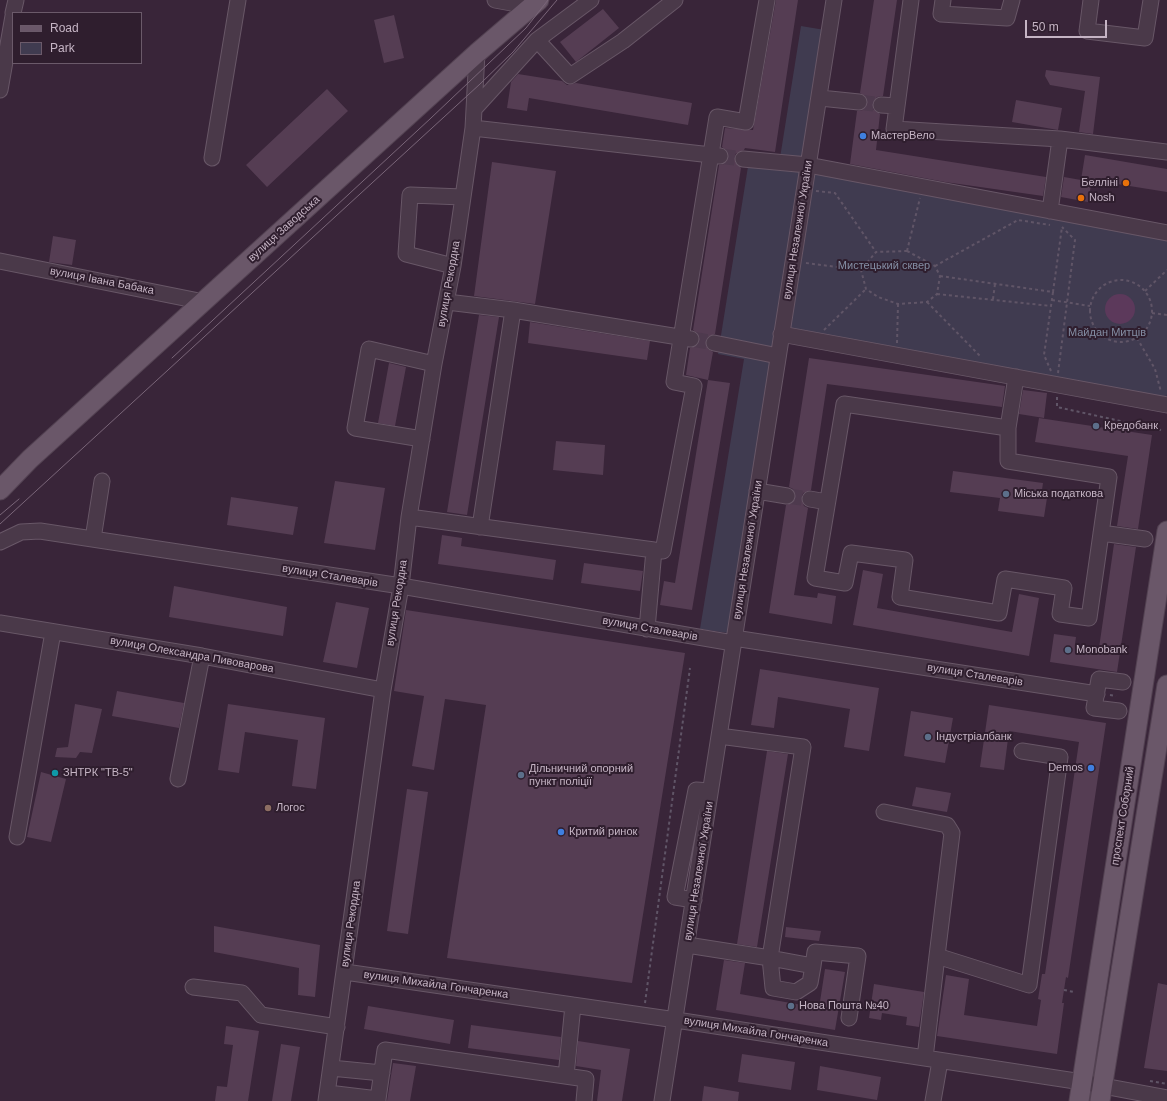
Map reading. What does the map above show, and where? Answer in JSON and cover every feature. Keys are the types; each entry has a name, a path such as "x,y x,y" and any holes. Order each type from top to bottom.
{"main road":[{"name":"вулиця Заводська","path":"0,490 30,459 477,53 536,3"},
{"name":"вулиця Заводська","path":"0,472 30,459"},
{"name":"проспект Соборний","path":"1079,1101 1167,531"},
{"name":"проспект Соборний","path":"1101,1094 1167,685"}],"street":[{"path":"13,12 16,0"},
{"path":"212,158 238,0"},
{"path":"495,0 536,3"},
{"path":"476,107 537,40 591,0"},
{"path":"537,40 570,76 623,41 675,0"},
{"path":"409,517 663,551 694,386 674,382 686,339 716,156 717,117 746,122 767,0"},
{"name":"вулиця Незалежної України","path":"662,1101 676,1020 710,791 781,334 820,98 834,0"},
{"path":"911,0 894,129 1060,140 1167,152"},
{"path":"943,0 941,14 1007,18 1012,0"},
{"path":"1091,0 1087,31 1145,38 1151,0"},
{"path":"0,89 12,20"},
{"name":"вулиця Рекордна","path":"327,1097 383,690 401,586 409,517 434,364 453,266 473,128 476,107 477,53"},
{"path":"820,98 858,102"},
{"path":"881,106 897,106"},
{"path":"473,128 716,156"},
{"path":"1050,211 1060,140"},
{"path":"743,159 808,165 1167,233"},
{"path":"453,266 406,254 410,195 463,196"},
{"name":"вулиця Івана Бабака","path":"0,261 204,302"},
{"path":"447,302 513,310 686,339"},
{"path":"480,527 513,310"},
{"path":"781,334 1166,405"},
{"path":"714,343 778,356"},
{"path":"422,439 355,428 369,349 434,364"},
{"path":"1008,428 844,404 815,578 845,583 851,553 905,560 900,597 999,613 1005,580 1064,588 1060,614 1089,618 1109,477 1008,461 1008,428 1016,377"},
{"path":"93,539 102,481"},
{"path":"757,491 787,496"},
{"path":"810,499 828,502"},
{"name":"вулиця Сталеварів","path":"0,542 21,532 40,531 401,586 647,629 1097,694"},
{"path":"1102,533 1145,538"},
{"path":"647,629 654,550"},
{"name":"вулиця Олександра Пивоварова","path":"0,623 202,656 383,690"},
{"path":"17,837 54,632"},
{"path":"178,779 202,656"},
{"path":"1118,711 1094,708 1099,679 1123,682"},
{"path":"719,736 803,747 770,958 773,988 796,992 810,983 815,952 858,956 849,1018"},
{"path":"937,956 1029,984 1060,756 1022,751"},
{"path":"884,812 947,825 952,833 925,1058"},
{"path":"687,945 813,966"},
{"name":"вулиця Михайла Гончаренка","path":"345,972 676,1020 1082,1082 1101,1094 1167,1098"},
{"path":"194,987 242,993 260,1015 337,1027"},
{"path":"566,1076 574,1005"},
{"path":"327,1097 378,1100 385,1050 586,1078 584,1101"},
{"path":"933,1101 940,1060"},
{"path":"331,1068 382,1073"}],"path":[{"path":"907,251 922,187"},
{"path":"805,190 835,193 876,252"},
{"path":"935,266 1018,220 1062,227 1075,240 1057,384"},
{"path":"940,276 1053,292 1062,227"},
{"path":"907,251 935,266 940,276 937,294 927,302 898,304 878,298 866,289 861,270 876,252 907,251"},
{"path":"793,261 861,270"},
{"path":"1145,291 1167,270"},
{"path":"1122,280 1132,282 1145,291 1151,303 1152,313 1150,323 1145,331 1137,338 1128,342 1118,343 1108,340 1099,334 1093,326 1090,317 1090,306 1096,291 1112,281 1122,280"},
{"path":"993,299 995,284"},
{"path":"813,340 866,289"},
{"path":"937,294 1051,306"},
{"path":"1052,300 1090,306"},
{"path":"927,302 981,357"},
{"path":"897,355 898,304"},
{"path":"1152,313 1167,314"},
{"path":"1137,338 1155,369 1166,405"},
{"path":"645,1004 690,668"},
{"path":"1064,990 1074,992"}],"green space":[{"path":"801,26 825,30 728,633 700,629 744,359 718,354 750,154 780,158"},
{"name":"Мистецький сквер","path":"808,165 1167,233 1167,394 1165,404 781,334"}],"shaded area":[{"path":"1120,294 1131,298 1135,309 1131,320 1120,324 1109,320 1105,309 1109,298"}],"building":[{"path":"776,0 798,0 775,152 745,148 744,150 735,154 735,162 741,168 715,334 708,337 705,342 708,349 713,352 708,380 686,375 690,348 698,345 700,340 699,335 693,330 719,165 724,164 729,157 728,152 722,147 725,128 753,130"},
{"path":"874,0 897,0 883,96 877,97 872,104 873,109 880,114 876,150 1046,177 1043,196 945,182 850,164 857,111 863,110 868,103 867,98 860,93"},
{"path":"603,9 619,28 576,62 560,42"},
{"path":"394,15 404,58 384,63 374,20"},
{"path":"1046,70 1100,77 1093,134 1079,132 1085,91 1050,85 1045,76"},
{"path":"518,74 562,81 567,85 576,83 692,103 688,125 529,98 527,111 507,108 511,82"},
{"path":"327,89 348,111 267,187 246,165"},
{"path":"1016,100 1062,108 1058,130 1012,122"},
{"path":"1085,155 1167,169 1167,192 1092,180 1088,202 1061,197 1064,177 1081,180"},
{"path":"492,162 556,171 535,304 474,296"},
{"path":"53,236 76,240 72,265 49,262"},
{"path":"479,315 499,317 467,515 447,512"},
{"path":"530,322 650,341 647,360 528,343"},
{"path":"809,358 1005,386 1002,407 827,384 811,490 803,493 801,498 804,506 808,508 794,595 817,598 818,593 836,596 832,624 769,613 786,505 794,502 796,497 793,489 789,487"},
{"path":"389,363 406,367 395,426 378,423"},
{"path":"708,380 730,383 692,610 660,605 664,581 675,583"},
{"path":"1023,390 1047,393 1044,418 1019,414"},
{"path":"1039,418 1152,435 1138,529 1117,526 1128,456 1035,442"},
{"path":"556,441 605,445 603,475 553,470"},
{"name":"Міська податкова","path":"953,471 1043,483 1041,497 1047,498 1044,517 998,511 1000,498 950,492"},
{"path":"335,481 385,488 375,550 324,543"},
{"path":"231,497 298,507 293,535 227,525"},
{"path":"442,535 462,538 461,546 556,560 553,580 438,564"},
{"path":"1114,544 1136,547 1117,672 1050,662 1054,634 1076,637 1075,644 1099,648"},
{"path":"584,563 643,571 640,591 581,583"},
{"path":"863,570 883,574 877,608 1012,632 1019,594 1039,598 1029,656 853,625"},
{"path":"174,586 287,607 283,636 169,617"},
{"path":"336,602 369,608 357,668 323,662"},
{"name":"Критий ринок","path":"406,610 685,653 632,983 447,958 486,705 445,699 434,770 412,766 424,696 394,691"},
{"path":"760,669 879,688 869,751 844,747 850,709 778,697 774,728 751,725"},
{"path":"117,691 184,703 179,728 112,716"},
{"path":"75,704 102,709 92,753 80,752 76,758 55,757 57,748 68,747"},
{"name":"Логос","path":"228,704 325,718 316,789 292,786 298,740 245,732 239,773 218,770"},
{"path":"989,705 1106,723 1068,978 1066,977 1062,1003 1064,1003 1057,1054 937,1036 946,975 969,979 964,1015 1037,1026 1041,1000 1038,999 1042,974 1045,974 1079,742 1009,731 1004,770 980,767"},
{"name":"Індустріалбанк","path":"911,711 953,718 945,763 904,756"},
{"path":"767,751 788,754 757,947 737,944"},
{"path":"41,772 66,779 51,842 27,837"},
{"path":"916,787 951,793 947,812 912,806"},
{"path":"407,789 428,792 408,934 387,931"},
{"path":"214,926 320,945 315,997 298,995 299,968 214,952"},
{"path":"786,927 821,931 819,941 785,937"},
{"path":"724,960 745,963 740,994 819,1008 825,969 845,972 835,1030 716,1010"},
{"path":"1158,983 1167,985 1167,1071 1144,1068"},
{"path":"874,984 924,992 919,1027 906,1025 907,1017 882,1013 881,1020 869,1018"},
{"path":"368,1006 454,1020 450,1044 364,1029"},
{"path":"471,1025 561,1037 559,1060 468,1048"},
{"path":"226,1026 259,1031 248,1101 215,1101 217,1086 227,1087 233,1045 224,1044"},
{"path":"578,1041 630,1049 622,1101 597,1101 601,1070 576,1066"},
{"path":"281,1044 300,1047 291,1101 272,1101"},
{"path":"742,1054 795,1062 791,1090 738,1082"},
{"path":"393,1063 416,1066 410,1101 387,1101"},
{"path":"820,1066 881,1077 877,1100 817,1090"},
{"path":"704,1086 739,1092 738,1101 702,1101"}],"tunnel":[{"path":"859,102 881,105"},
{"path":"720,156 743,159"},
{"path":"692,339 714,343"},
{"path":"787,496 810,499"}],"tram line":[{"path":"172,358 526,28 548,0"},
{"path":"0,524 480,84 513,52 557,0"},
{"path":"0,515 19,499"}],"place":[{"name":"МастерВело","path":"863,136"},
{"name":"Белліні","path":"1126,183"},
{"name":"Nosh","path":"1081,198"},
{"name":"Кредобанк","path":"1096,426"},
{"name":"Міська податкова","path":"1006,494"},
{"name":"Monobank","path":"1068,650"},
{"name":"Індустріалбанк","path":"928,737"},
{"name":"Demos","path":"1091,768"},
{"name":"ЗНТРК \"ТВ-5\"","path":"55,773"},
{"name":"Дільничний опорний пункт поліції","path":"521,775"},
{"name":"Логос","path":"268,808"},
{"name":"Критий ринок","path":"561,832"},
{"name":"Нова Пошта №40","path":"791,1006"}],"park label":[{"name":"Майдан Митців","path":"1107,333"}]}
